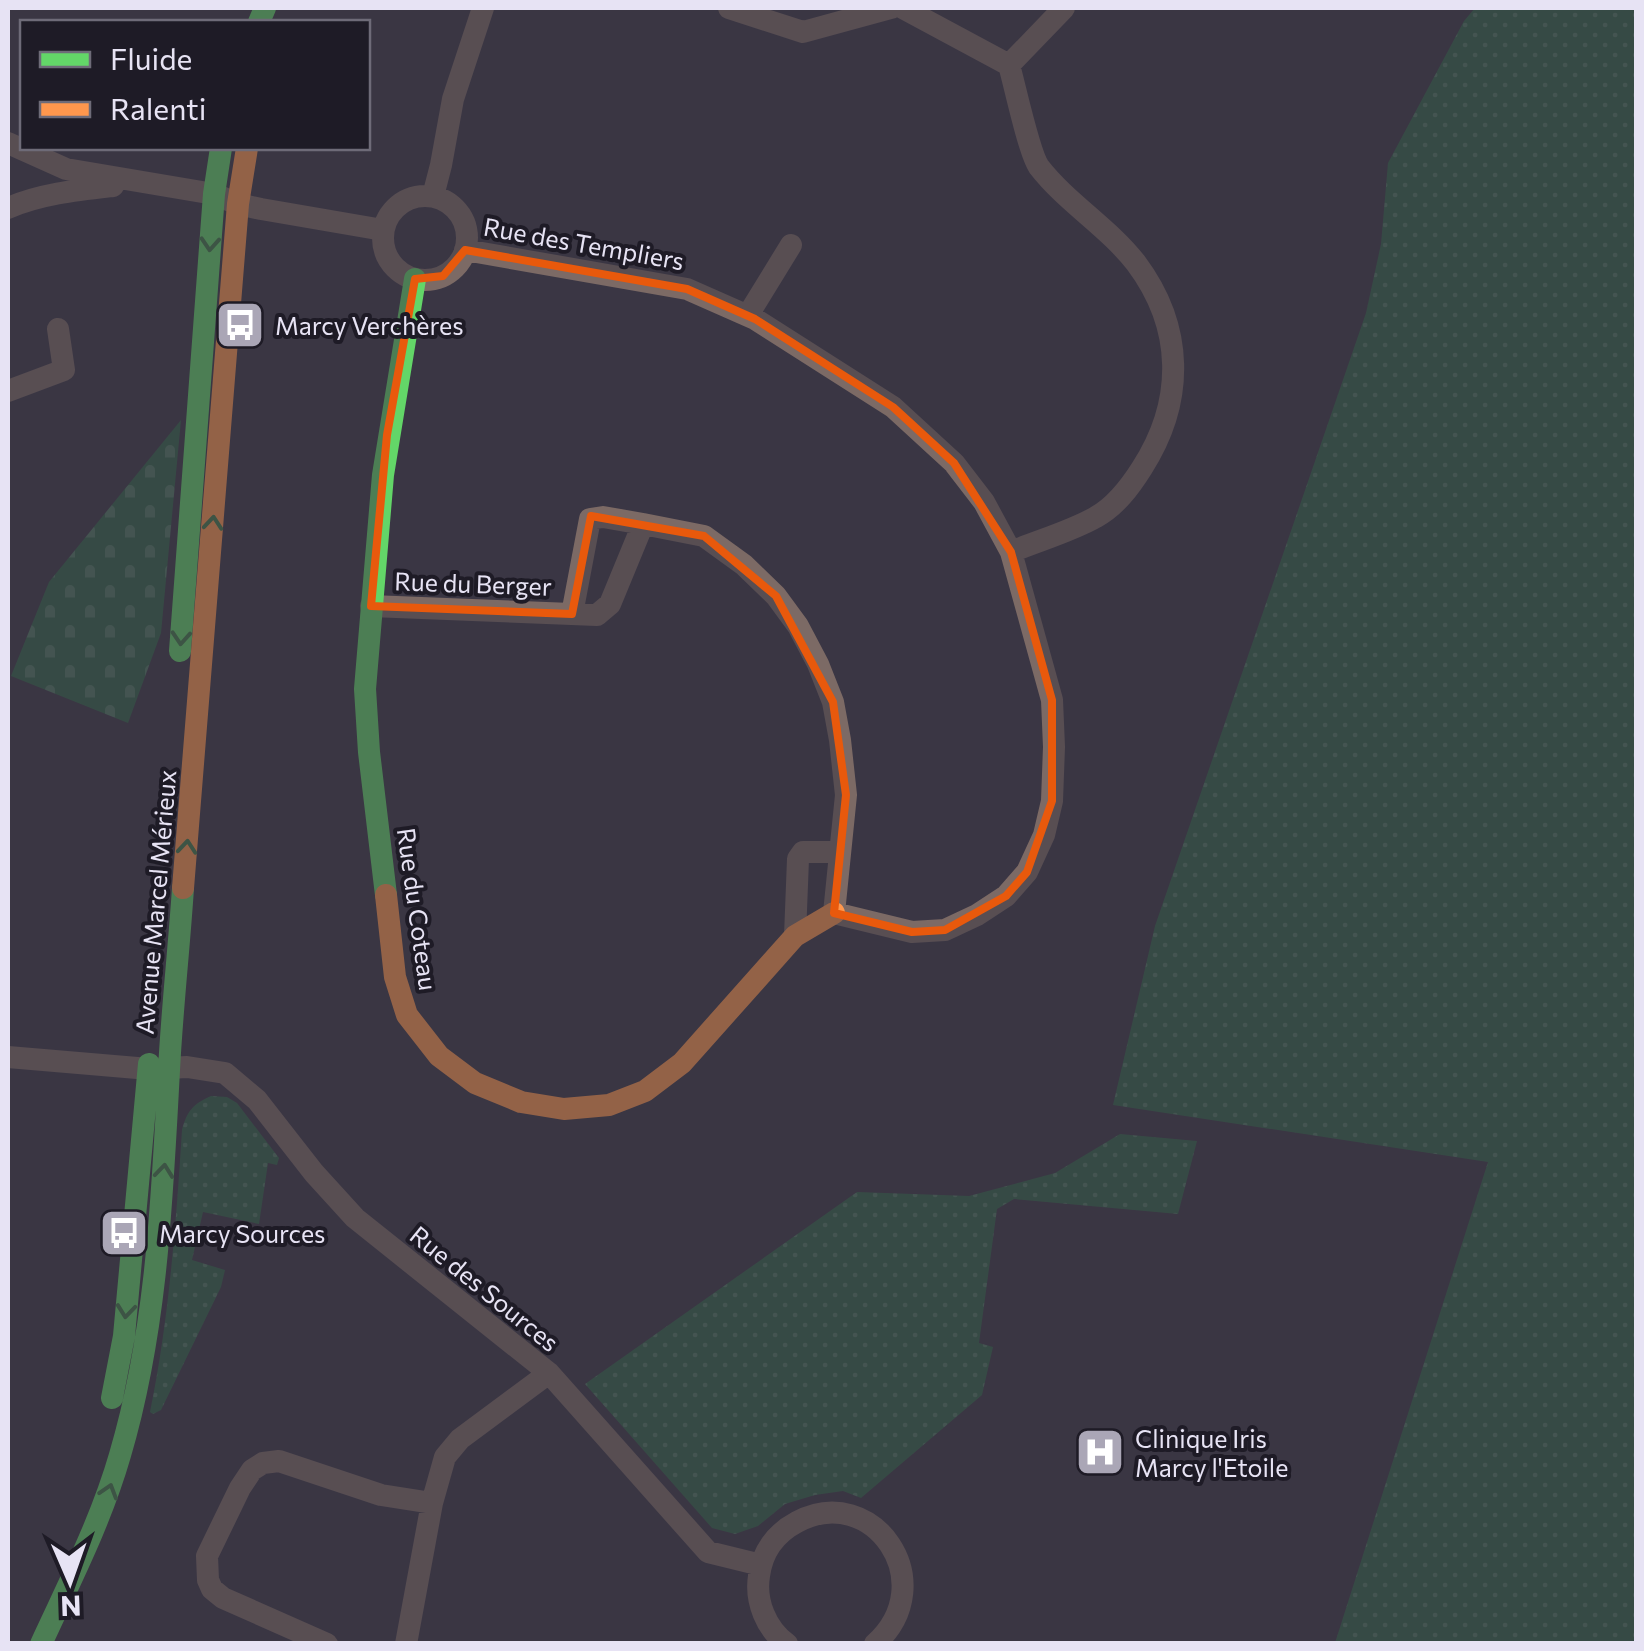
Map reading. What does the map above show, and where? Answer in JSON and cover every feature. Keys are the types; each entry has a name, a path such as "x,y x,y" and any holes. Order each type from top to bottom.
{"main road":[{"name":"Avenue Marcel Mérieux","path":"40,1644 104,1507 127,1432 146,1342 166,1151 159,1069 214,194 221,150"},
{"name":"Avenue Marcel Mérieux","path":"18,1644 83,1504 108,1421 124,1336 159,1069 238,204 247,150"},
{"name":"Rue du Coteau","path":"415,279 388,434 365,689 368,752 395,977 407,1015 439,1056 475,1083 521,1102 564,1109 609,1105 646,1091 682,1063 795,936 834,913"}],"street":[{"path":"433,196 453,99 483,8"},
{"path":"729,8 804,32 891,8"},
{"path":"903,8 1009,65 1036,164 1137,265 1161,302 1172,342 1174,377 1168,414 1148,458 1127,491 1097,517 1012,552"},
{"path":"1009,65 1064,8"},
{"path":"24,150 66,169 214,194 238,204 383,230"},
{"path":"8,208 83,189 141,183"},
{"path":"433,196 445,200 462,218 467,230 465,250 455,268 443,276 415,279 390,263 384,250 383,230 399,203 433,196"},
{"path":"748,315 791,245"},
{"name":"Rue des Templiers","path":"465,250 687,289 748,315 892,407 913,425 954,464 984,502 1012,552 1052,700 1052,801 1044,835 1027,872 1006,896 945,930 912,932 834,913"},
{"path":"8,391 64,370 58,329"},
{"name":"Rue du Berger","path":"572,614 590,519 704,536 776,596 818,664 833,702 840,740 846,796 834,913"},
{"name":"Rue du Berger","path":"371,606 597,614 610,604 642,524"},
{"path":"795,936 798,859 803,852 840,852"},
{"name":"Rue des Sources","path":"8,1056 224,1072 256,1100 355,1218 549,1374 708,1552 760,1565"},
{"path":"406,1644 432,1503 445,1457 460,1439 549,1374"},
{"path":"326,1644 223,1598 208,1580 207,1556 252,1470 263,1463 279,1461 382,1494 432,1503"},
{"path":"787,1644 767,1622 759,1601 760,1565 770,1544 786,1528 806,1517 828,1513 868,1523 883,1535 901,1567 902,1604 875,1644"}],"highlighted area":[{"path":"465,250 687,289 755,319 893,407 954,463 1011,552 1052,700 1052,801 1027,872 1006,896 945,930 912,932 834,913 846,795 833,702 776,596 704,536 591,516 572,614 371,606 387,435 415,279 443,276"}],"green space":[{"path":"1475,8 1636,8 1636,1643 1335,1643 1488,1162 1113,1105 1155,926 1366,313 1381,244 1388,163 1464,21"},
{"path":"181,420 161,633 128,723 11,676 49,582"},
{"path":"211,1096 227,1097 237,1103 279,1158 277,1165 268,1163 259,1224 203,1212 192,1260 225,1270 221,1287 161,1410 153,1414 150,1412 171,1272 182,1130 192,1109"},
{"path":"1120,1134 1197,1141 1178,1214 1014,1199 997,1209 979,1343 993,1347 982,1395 861,1498 843,1491 815,1495 785,1504 758,1526 735,1534 712,1528 585,1384 857,1192 969,1196 1055,1173"}],"traffic: fast":[{"path":"260,20 265,8"},
{"path":"180,651 214,194 221,150"},
{"path":"386,895 365,689 383,475 415,279"},
{"path":"41,1644 104,1504 142,1360 160,1216 183,888"},
{"path":"112,1398 124,1336 149,1064"}],"traffic: slow":[{"path":"183,888 238,204 247,150"},
{"path":"386,895 395,977 407,1015 439,1056 475,1083 521,1102 564,1109 609,1105 645,1091 682,1063 795,936 834,913"}],"place":[{"name":"Marcy Verchères","path":"240,325"},
{"name":"Marcy Sources","path":"124,1233"},
{"name":"Clinique Iris Marcy l'Etoile","path":"1100,1452"}]}
